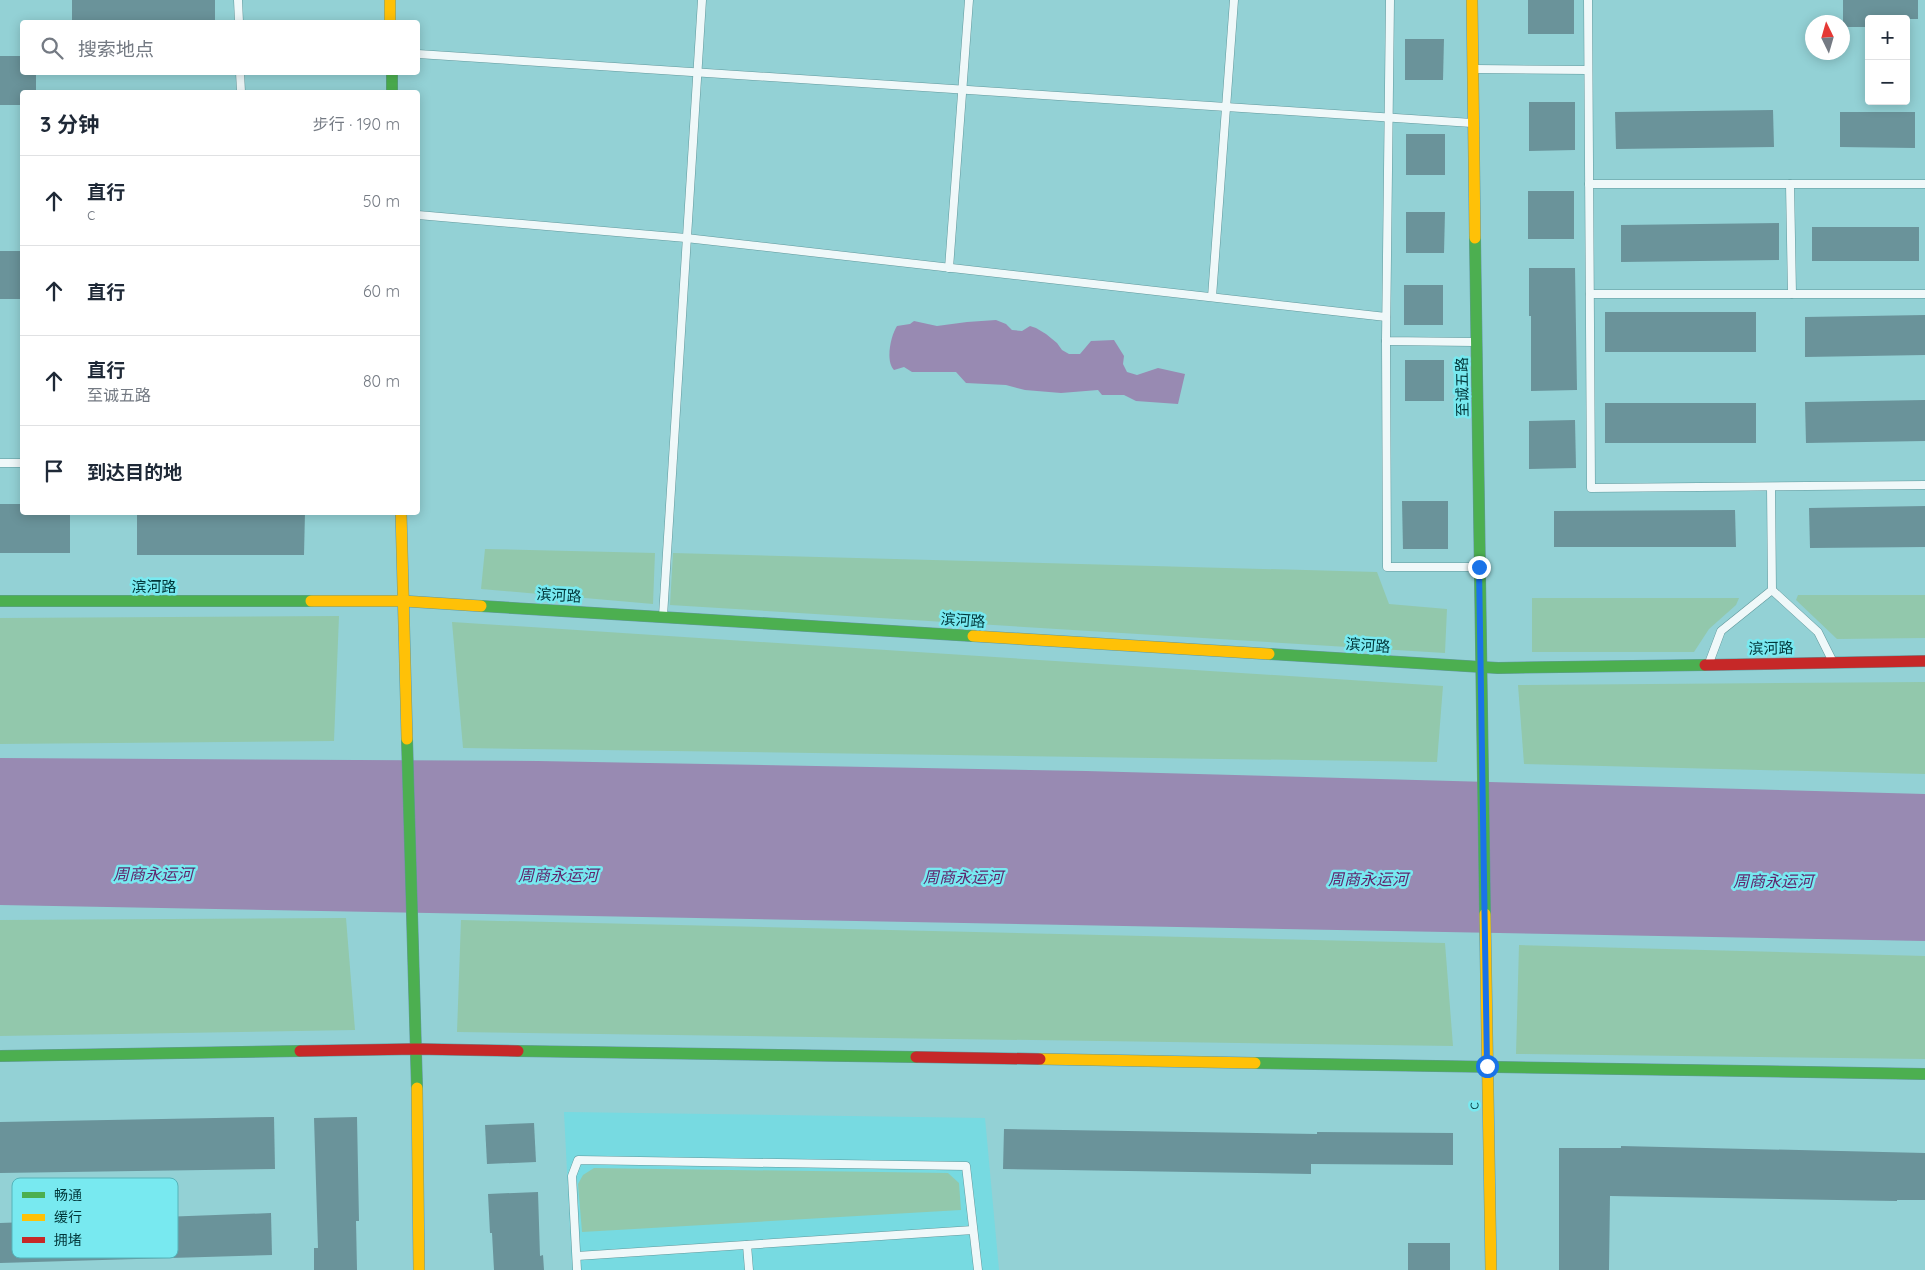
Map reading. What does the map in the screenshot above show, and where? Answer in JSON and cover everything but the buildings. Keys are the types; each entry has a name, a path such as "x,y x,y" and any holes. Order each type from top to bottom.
{"street":[{"path":"390,0 390,20"},
{"name":"至诚五路","path":"1472,0 1485,942"},
{"path":"392,75 392,90"},
{"path":"401,515 416,1049 419,1270"},
{"name":"滨河路","path":"0,601 403,601 1480,667 1925,661"},
{"name":"c","path":"1485,942 1491,1270"},
{"path":"0,1056 416,1049 1925,1074"}],"lane":[{"path":"238,0 239,20"},
{"path":"663,616 696,71 702,0"},
{"path":"949,268 969,0"},
{"path":"1212,297 1234,0"},
{"path":"1390,0 1386,317 1387,567 1479,567"},
{"path":"1588,0 1591,488 1925,485"},
{"path":"420,54 1474,123"},
{"path":"1473,70 1588,70"},
{"path":"240,75 241,90"},
{"path":"1589,184 1925,184"},
{"path":"1790,184 1792,294"},
{"path":"420,215 686,238 1386,317"},
{"path":"1590,294 1925,294"},
{"path":"1386,341 1476,342"},
{"path":"0,462 20,462"},
{"path":"1772,486 1772,590 1818,632 1833,662"},
{"path":"1709,664 1721,630 1772,590"},
{"path":"577,1270 572,1176 578,1160 966,1166 978,1270"},
{"path":"577,1256 974,1230"},
{"path":"747,1245 749,1270"}],"shaded area":[{"path":"564,1112 985,1118 999,1270 572,1270"}],"green space":[{"path":"485,549 655,553 653,604 481,589"},
{"path":"673,553 1377,572 1389,604 1447,609 1445,653 670,605"},
{"path":"1798,595 1925,595 1925,638 1837,639 1796,600"},
{"path":"1532,598 1739,598 1736,605 1709,629 1694,652 1532,652"},
{"path":"339,616 334,741 0,744 0,618"},
{"path":"452,622 1443,686 1437,762 463,748"},
{"path":"1925,682 1925,774 1524,764 1518,685"},
{"path":"346,918 355,1030 0,1036 0,920"},
{"path":"461,920 1445,943 1453,1046 457,1032"},
{"path":"1519,945 1925,956 1925,1059 1516,1054"},
{"path":"594,1168 948,1173 959,1183 961,1210 582,1232 578,1184 583,1175"}],"water":[{"path":"996,320 1006,324 1012,330 1022,331 1030,326 1036,328 1069,354 1080,354 1091,341 1114,340 1124,356 1123,364 1127,372 1137,375 1158,368 1185,374 1178,404 1136,401 1124,395 1102,395 1098,390 1061,393 1025,390 1006,385 966,383 956,372 912,372 904,367 894,370 891,366 889,354 897,326 910,324 914,321 937,326"},
{"name":"周商永运河","path":"0,758 538,761 1086,771 1925,794 1925,941 0,905"}],"traffic: fast":[{"path":"392,75 392,90"},
{"path":"1475,238 1485,914"},
{"path":"0,601 311,601"},
{"path":"481,606 973,636"},
{"path":"1269,654 1498,668 1705,665"},
{"path":"407,739 417,1088"},
{"path":"0,1056 300,1051"},
{"path":"518,1051 916,1057"},
{"path":"1255,1063 1925,1074"}],"traffic: slow":[{"path":"390,0 390,20"},
{"path":"1472,0 1475,238"},
{"path":"401,515 407,739"},
{"path":"311,601 403,601 481,606"},
{"path":"973,636 1269,654"},
{"path":"1485,914 1491,1270"},
{"path":"1040,1059 1255,1063"},
{"path":"417,1088 419,1270"}],"traffic: jam":[{"path":"1705,665 1925,661"},
{"path":"300,1051 416,1049 518,1051"},
{"path":"916,1057 1040,1059"}],"route":[{"path":"1479,567 1484,773 1487,1066"}]}
